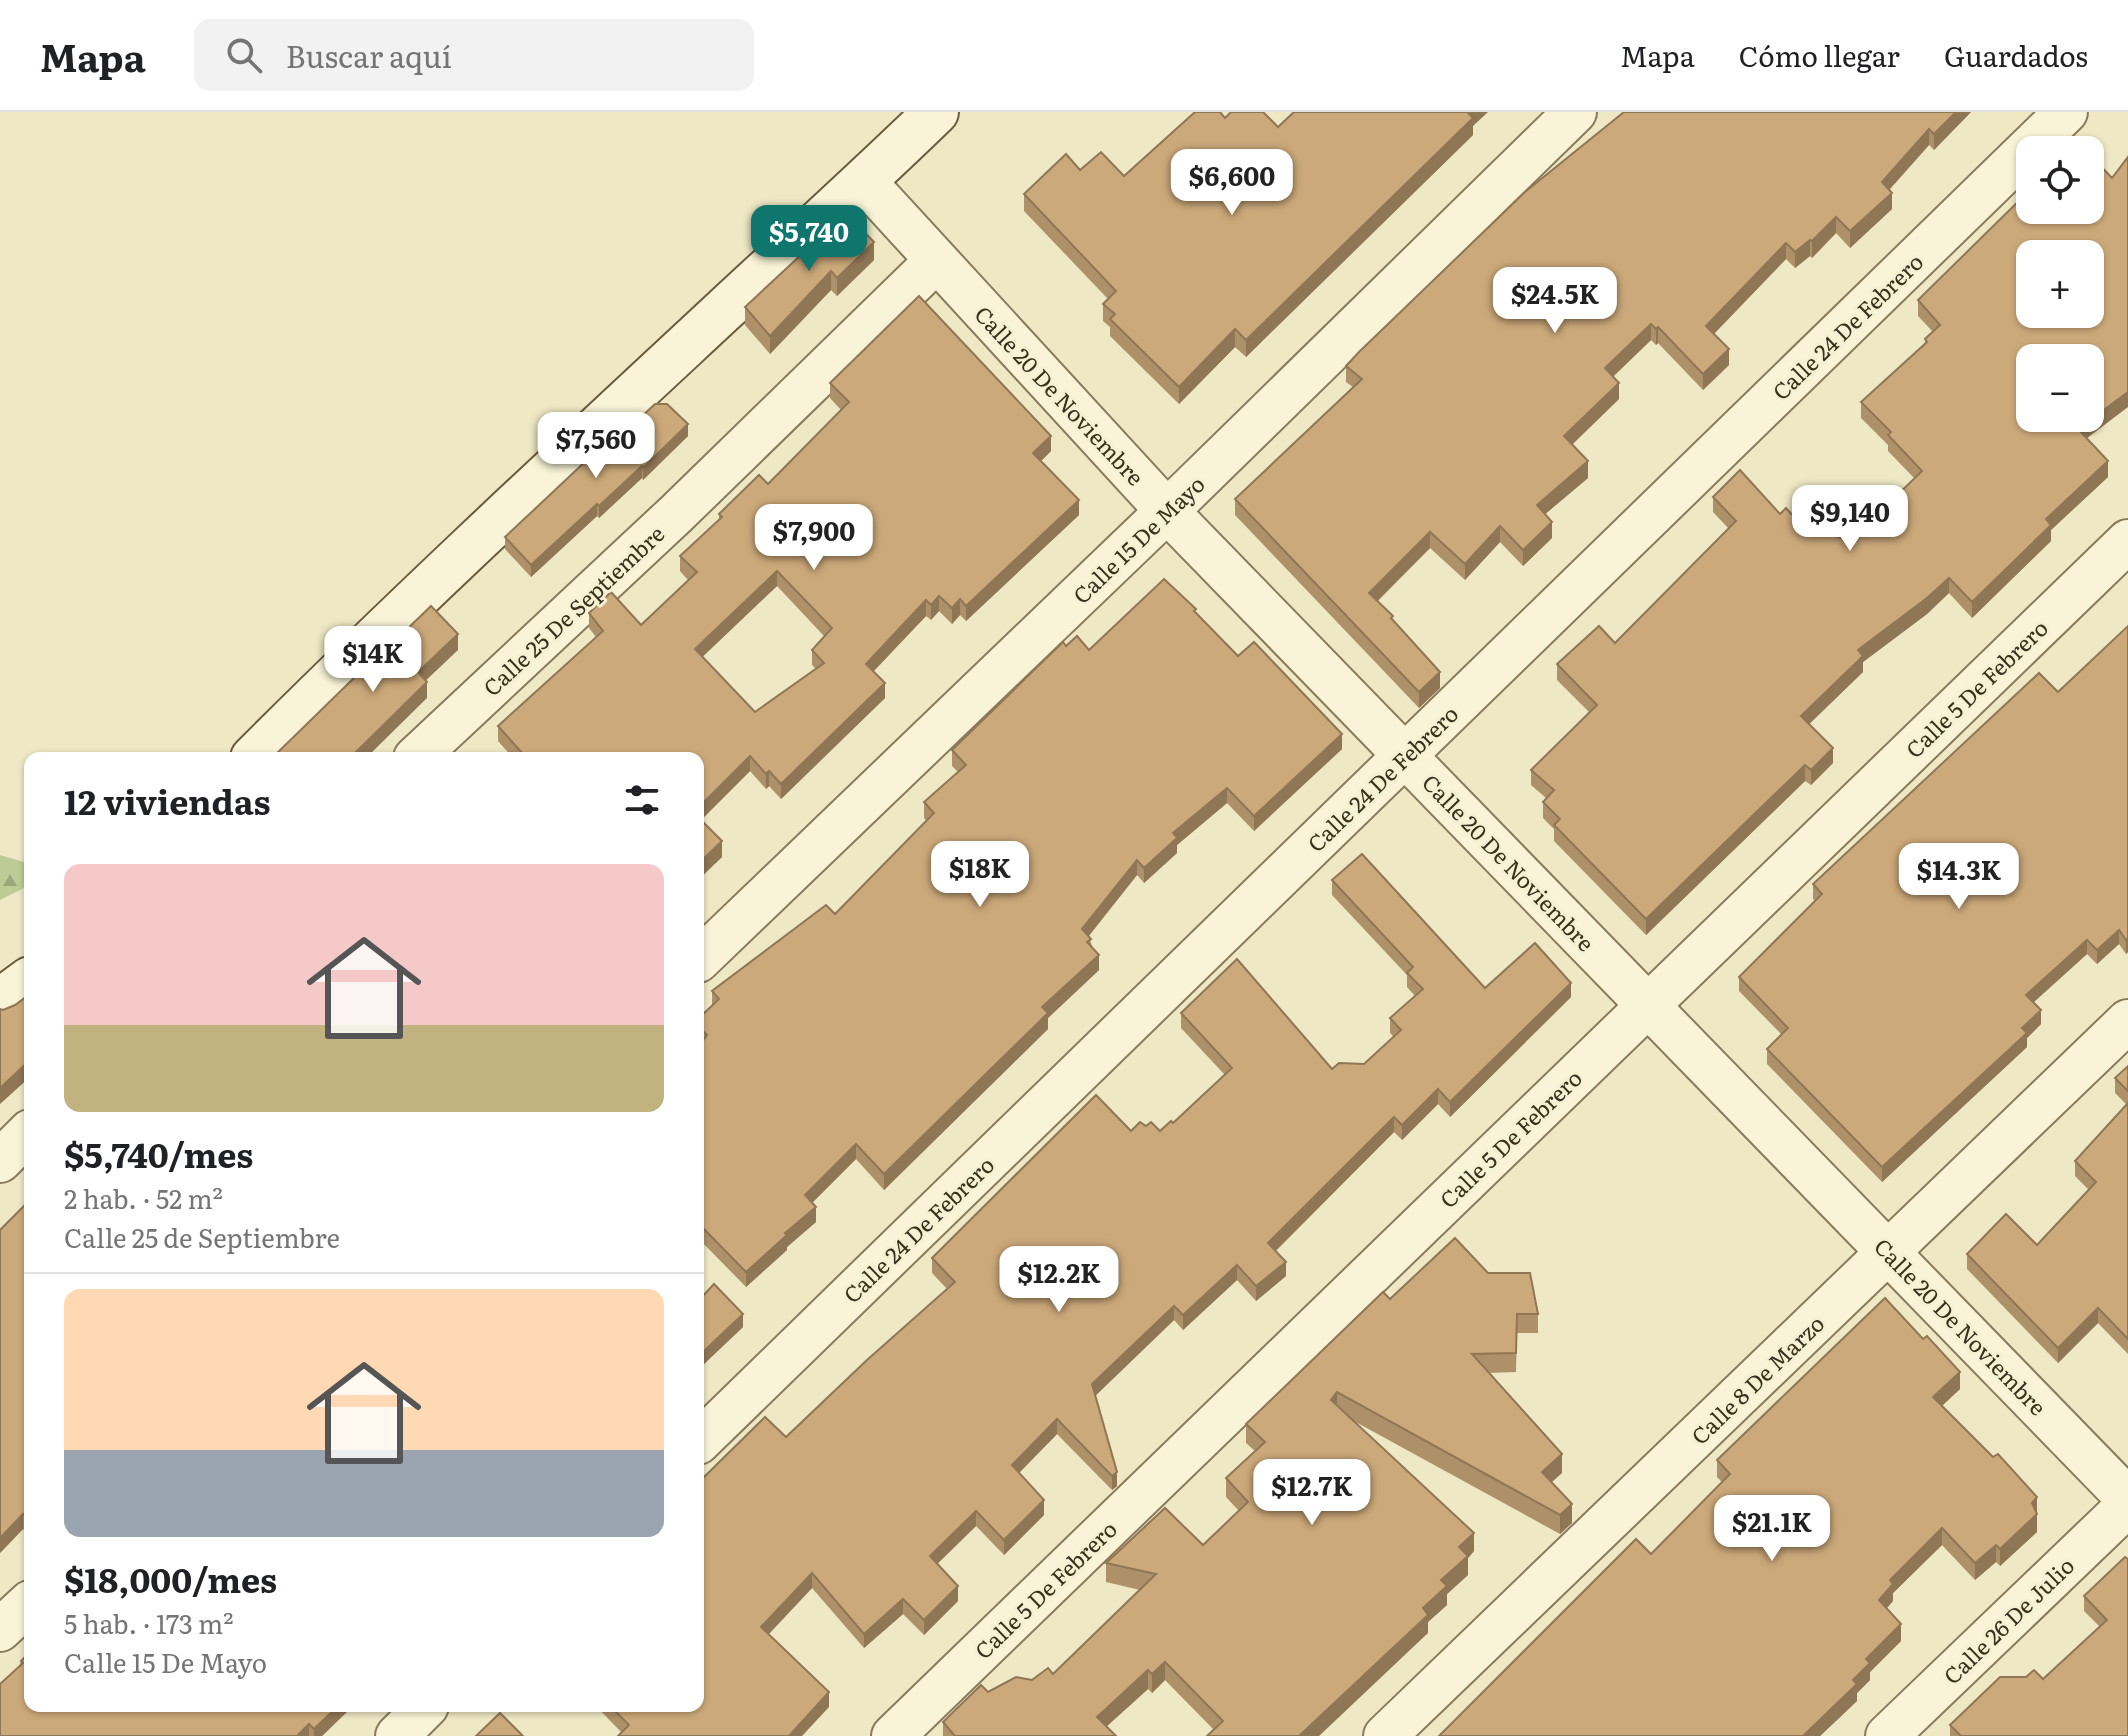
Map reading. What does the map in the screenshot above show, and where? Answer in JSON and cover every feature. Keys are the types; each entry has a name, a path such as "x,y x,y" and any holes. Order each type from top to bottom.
{"main road":[{"path":"259,752 357,654 865,182 936,112"},
{"path":"0,1001 24,983"}],"street":[{"name":"Calle 15 De Mayo","path":"704,955 1167,511 1575,112"},
{"name":"Calle 24 De Febrero","path":"704,1437 2066,112"},
{"name":"Calle 20 De Noviembre","path":"865,182 1167,511 1406,754 1646,1006 1889,1251 2128,1502"},
{"name":"Calle 25 De Septiembre","path":"421,752 676,514 936,261"},
{"name":"Calle 5 De Febrero","path":"893,1736 2128,541"},
{"name":"Calle 8 De Marzo","path":"1385,1736 2128,1021"},
{"path":"0,1161 24,1137"},
{"name":"Calle 26 De Julio","path":"1887,1736 2128,1502"},
{"path":"0,1630 24,1608"},
{"path":"397,1736 421,1712"}],"green space":[{"path":"0,855 24,862 24,888 0,900"}],"building":[{"path":"1195,112 1220,112 1225,118 1231,112 1263,112 1278,127 1294,112 1470,112 1473,118 1246,340 1235,329 1179,387 1110,319 1115,314 1103,304 1116,291 1024,194 1066,154 1080,170 1101,152 1124,176"},
{"path":"1624,112 1956,112 1934,134 1929,129 1882,182 1892,193 1850,231 1836,217 1812,241 1795,252 1786,243 1706,326 1729,349 1703,374 1658,327 1656,329 1651,324 1605,368 1619,383 1564,436 1588,461 1537,505 1552,522 1523,550 1500,526 1465,564 1430,532 1369,593 1393,616 1391,618 1440,672 1419,692 1235,499 1362,379 1346,366 1359,352 1525,192"},
{"path":"2128,157 2128,392 2104,410 2104,344 2016,344 2016,432 2081,432 2108,461 2046,519 2051,525 1972,602 1949,578 1858,650 1863,656 1801,716 1833,748 1811,770 1805,765 1646,919 1554,825 1560,819 1543,802 1554,790 1531,770 1597,705 1557,664 1599,626 1615,643 1736,521 1713,497 1740,470 1780,514 1786,508 1798,521 1806,513 1825,533 1851,540 1922,471 1888,435 1891,432 1861,402 1927,342 1925,339 1940,325 1918,300 2016,204 2016,224 2104,224 2104,170 2112,178"},
{"path":"846,213 874,242 837,278 831,271 770,336 745,307"},
{"path":"919,296 1051,436 1033,453 1079,500 966,606 960,599 952,608 939,596 931,605 926,600 866,664 885,683 781,784 769,771 766,774 750,756 704,802 704,752 521,752 498,726 603,631 589,613 611,592 641,625 697,572 680,556 722,517 719,514 759,475 768,484 849,402 830,383","holes":["777,571 832,628 812,650 824,663 755,712 695,649"]},
{"path":"655,404 667,404 688,424 643,468 599,506 597,504 531,565 505,537 636,414 640,418"},
{"path":"1164,579 1238,656 1254,642 1342,734 1254,816 1227,788 1173,833 1177,838 1144,868 1137,860 1082,929 1091,939 1087,942 1099,955 1042,1007 1048,1013 884,1174 856,1144 805,1195 816,1207 746,1272 704,1229 704,1039 707,1035 704,1032 704,1013 719,999 712,991 826,905 835,914 934,813 924,802 966,765 952,750 1063,642 1066,646 1077,636 1089,650"},
{"path":"431,606 458,634 418,672 427,682 356,752 278,752 399,634"},
{"path":"2128,626 2128,938 2126,940 2119,930 2097,950 2087,940 2026,995 2041,1010 2022,1028 2027,1033 1882,1167 1767,1049 1788,1028 1739,977 1822,894 1813,884 2039,673 2058,692"},
{"path":"704,823 722,841 704,858"},
{"path":"1362,854 1485,988 1535,943 1571,983 1450,1102 1438,1089 1402,1125 1394,1117 1268,1243 1286,1262 1256,1286 1237,1265 1183,1315 1174,1306 1092,1384 1117,1472 1112,1476 1057,1419 1012,1465 1044,1500 1004,1540 976,1511 930,1556 958,1586 924,1620 903,1599 864,1634 812,1573 761,1627 829,1692 789,1736 618,1736 629,1725 616,1712 704,1712 704,1477 765,1417 786,1437 955,1282 932,1258 1096,1095 1131,1131 1140,1122 1146,1126 1151,1122 1160,1131 1171,1121 1173,1123 1232,1068 1181,1013 1237,959 1332,1069 1339,1063 1364,1064 1401,1030 1390,1018 1423,989 1407,973 1413,967 1332,880"},
{"path":"24,998 24,1066 0,1088 0,1009 15,1005"},
{"path":"2128,1066 2128,1091 2115,1078"},
{"path":"2128,1103 2128,1339 2098,1308 2058,1348 1967,1254 2006,1214 2037,1245 2096,1182 2075,1161"},
{"path":"24,1206 24,1515 0,1538 0,1230"},
{"path":"1455,1238 1488,1273 1530,1273 1538,1314 1517,1314 1516,1353 1472,1354 1562,1454 1542,1472 1572,1504 1560,1515 1337,1392 1331,1400 1474,1533 1459,1547 1468,1556 1441,1580 1447,1586 1423,1608 1428,1615 1299,1736 1207,1736 1223,1721 1165,1662 1152,1674 1148,1670 1097,1717 1116,1736 955,1736 943,1722 981,1685 988,1692 1016,1677 1032,1680 1048,1668 1053,1674 1156,1574 1106,1563 1165,1508 1203,1545 1248,1502 1226,1478 1265,1442 1246,1424 1383,1292 1390,1299"},
{"path":"714,1284 743,1314 704,1351 704,1295"},
{"path":"1885,1298 1923,1339 1927,1336 1960,1372 1933,1397 1993,1457 1998,1454 2037,1497 2032,1503 2037,1514 2000,1549 1996,1545 1975,1563 1942,1528 1890,1580 1893,1584 1879,1600 1901,1624 1866,1659 1870,1663 1853,1680 1857,1684 1803,1736 1439,1736 1636,1539 1651,1554 1730,1474 1717,1460"},
{"path":"2125,1557 2128,1559 2128,1736 1961,1736 1950,1725 2000,1677 2026,1677 2034,1670 2043,1679 2107,1620 2084,1596"},
{"path":"24,1658 24,1712 332,1712 314,1729 309,1724 297,1736 0,1736 0,1684 23,1663"},
{"path":"500,1713 523,1736 476,1736"}]}
